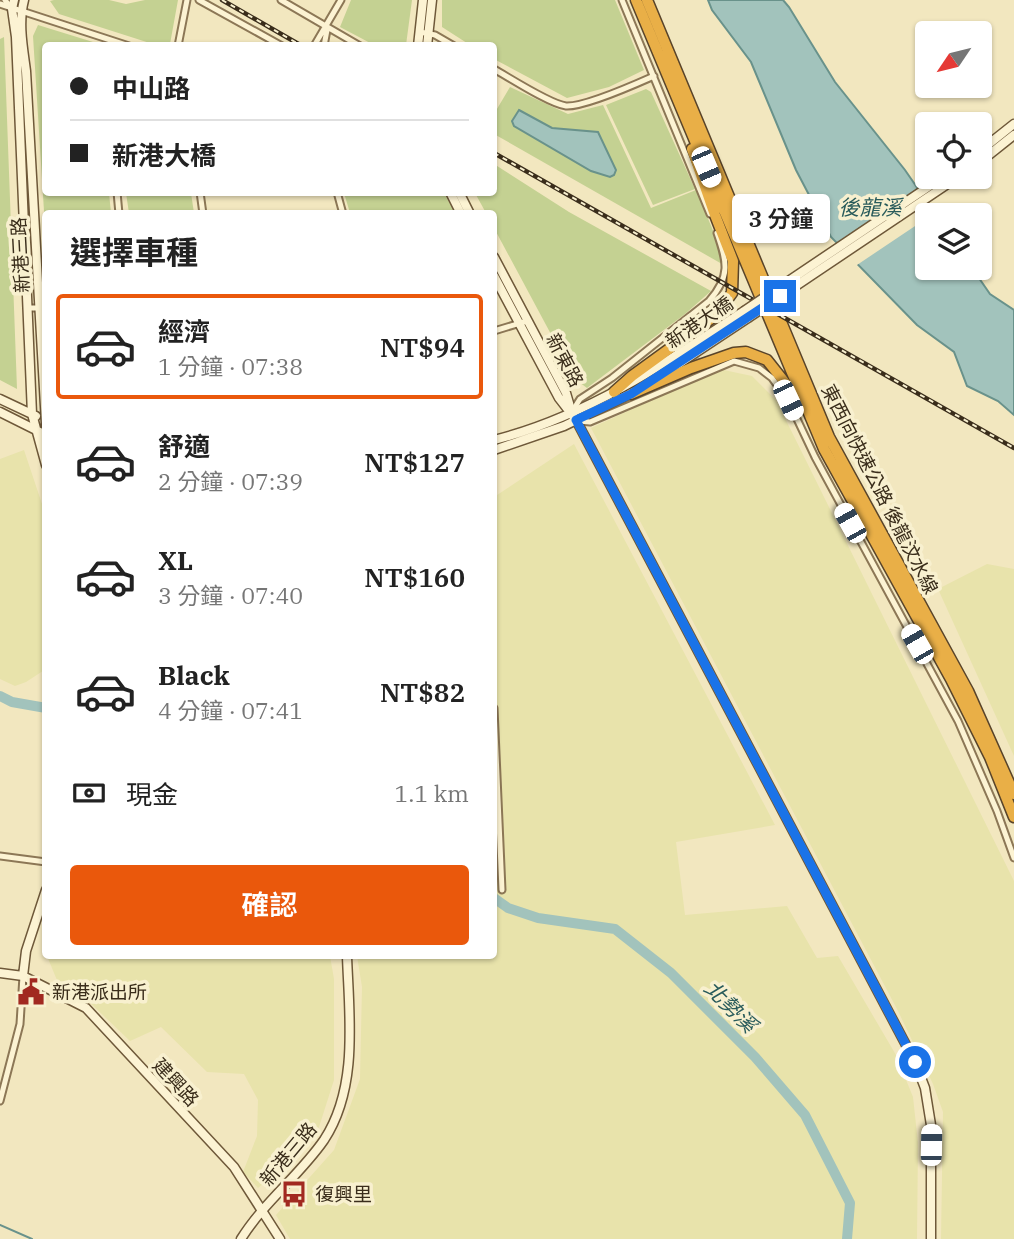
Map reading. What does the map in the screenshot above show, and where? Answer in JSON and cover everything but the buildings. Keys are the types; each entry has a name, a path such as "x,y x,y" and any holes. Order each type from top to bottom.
{"highway":[{"name":"東西向快速公路 後龍汶水線","path":"636,0 664,55 818,413 857,490 968,691 1014,794"},
{"name":"東西向快速公路 後龍汶水線","path":"647,0 668,76 807,411 842,483 956,689 990,757 1014,817"},
{"path":"614,392 716,315 732,293 733,261 668,76"},
{"path":"631,394 691,368 734,353 746,352 767,360 807,411"}],"street":[{"name":"新港三路","path":"9,4 24,0"},
{"path":"179,42 187,0"},
{"path":"199,0 275,42"},
{"path":"281,0 353,42"},
{"path":"317,42 341,0"},
{"path":"423,0 426,42"},
{"path":"420,42 432,0"},
{"path":"497,449 574,417 580,399 612,378 709,300 719,289 725,274 726,261 716,229 622,0"},
{"name":"新港三路","path":"9,4 16,37 32,414 42,449"},
{"name":"新港三路","path":"9,4 42,308"},
{"path":"9,4 117,42"},
{"path":"325,42 327,27"},
{"path":"424,33 445,42"},
{"path":"101,37 102,42"},
{"path":"497,71 566,106 618,91 654,76"},
{"path":"992,143 1014,124"},
{"path":"992,152 1014,135"},
{"name":"新港大橋","path":"574,417 631,394 926,189"},
{"name":"新港大橋","path":"574,417 746,314 939,189"},
{"name":"新東路","path":"497,264 559,398 574,417 915,1062 925,1088 932,1125 931,1239"},
{"name":"新東路","path":"497,281 523,323"},
{"path":"28,308 42,308"},
{"path":"683,322 688,334"},
{"path":"497,330 523,323"},
{"path":"497,439 574,417 590,422 702,372 734,361 749,364 772,378 788,400 815,457 958,722 998,811 1014,858"},
{"path":"0,399 42,419"},
{"path":"0,412 42,433"},
{"path":"497,776 502,890"},
{"path":"0,856 42,861"},
{"path":"0,1101 20,1024 26,951 42,902"},
{"name":"新港三路","path":"240,1239 261,1210 323,1140 339,1106 348,1058 348,959"},
{"name":"建興路","path":"0,973 23,976 86,1008 234,1167 280,1239"}],"shaded area":[{"path":"719,369 752,376 776,400 1014,881 1014,1239 941,1239 943,1112 933,1084 898,1011 591,428"},
{"path":"574,444 775,825 676,842 685,915 787,906 817,958 838,956 896,1055 913,1097 918,1143 917,1239 290,1239 276,1215 334,1150 360,1079 362,987 357,959 497,959 497,495"},
{"path":"24,450 42,504 42,672 15,686 0,679 0,459"},
{"path":"987,564 1014,569 1014,756 938,589"},
{"path":"48,959 331,959 334,979 334,1080 319,1127 287,1163 258,1188 243,1172 257,1136 258,1100 244,1074 207,1072 161,1027 130,1041 84,997 59,985"}],"green space":[{"path":"109,0 126,4 145,0 178,0 170,42 147,42 59,14 50,1"},
{"path":"351,0 412,0 406,42 368,42 340,27"},
{"path":"442,0 615,0 644,70 609,87 567,98 497,61 497,42 465,42 442,27"},
{"path":"38,25 93,42 42,42 42,179 33,36"},
{"path":"4,37 17,389 0,380 0,39"},
{"path":"510,87 568,114 603,105 651,208 696,190 717,240 722,264 497,136 497,109"},
{"path":"646,89 651,92 695,189 653,205 606,105"},
{"path":"497,166 569,212 711,291 587,388 575,379 497,234 497,210 484,210 477,196 497,196"},
{"path":"43,196 109,196 111,210 44,210"},
{"path":"126,196 191,196 194,210 129,210"},
{"path":"345,196 446,196 453,210 349,210"}],"water":[{"name":"後龍溪","path":"708,0 783,0 789,7 835,82 928,203 915,203 915,280 980,280 990,294 1014,310 1014,415 998,401 967,386 954,352 917,325 831,237 796,170 751,62 712,10"},
{"path":"519,110 552,128 598,132 616,170 614,175 610,177 591,171 514,126 512,121"}],"pier":[{"path":"925,194 931,203 915,203 915,226 854,267 839,251"}],"waterway":[{"name":"北勢溪","path":"0,696 12,702 42,707"},
{"name":"北勢溪","path":"497,900 508,908 538,918 615,929 671,973 755,1057 805,1115 850,1203 847,1239"},
{"path":"0,1225 32,1239"}],"tunnel":[{"path":"688,334 702,371"}],"railway":[{"path":"222,0 295,42"},
{"path":"497,155 1014,448"}],"place":[{"name":"新港派出所","path":"31,992"},
{"name":"復興里","path":"294,1194"}],"route":[{"path":"780,296 631,394 576,420 915,1062"}]}
